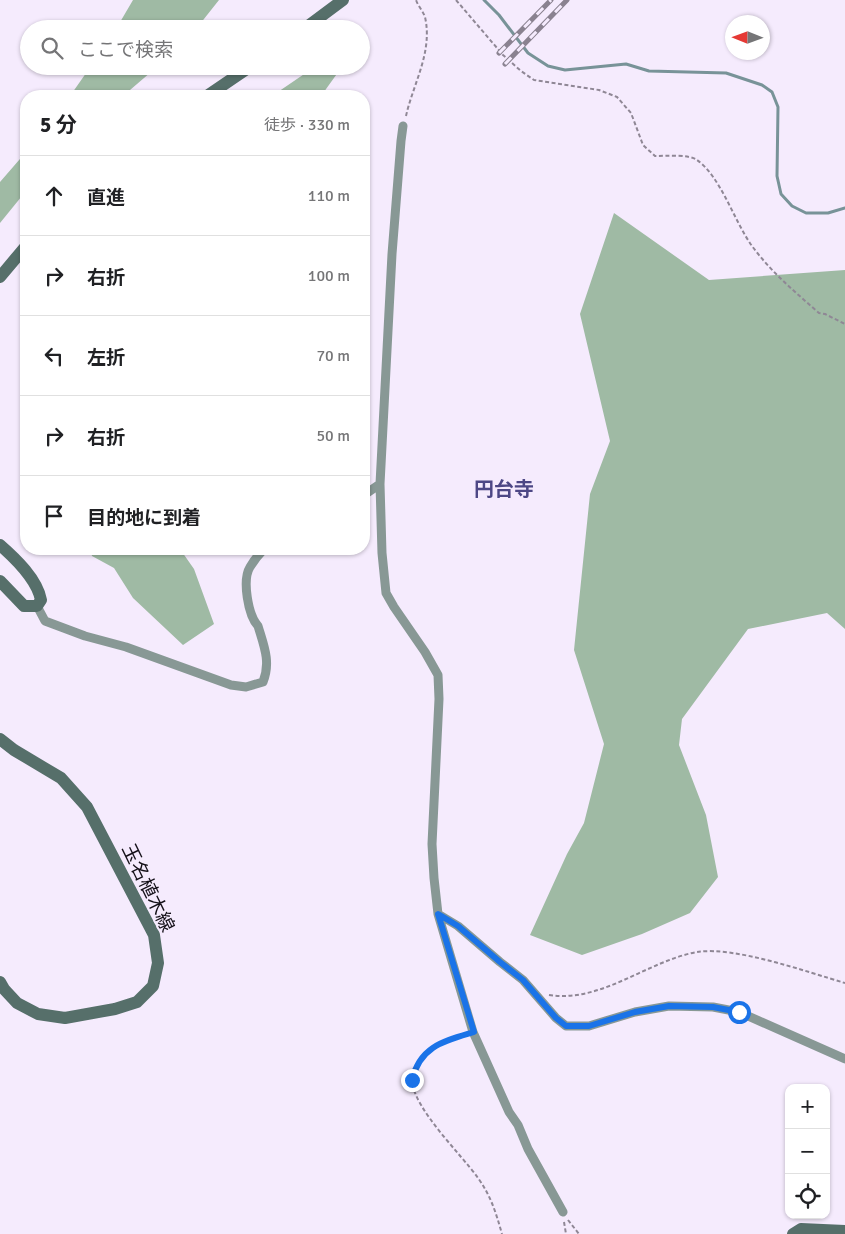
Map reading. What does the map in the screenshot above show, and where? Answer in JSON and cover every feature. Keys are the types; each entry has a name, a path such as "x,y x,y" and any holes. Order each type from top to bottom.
{"main road":[{"path":"316,20 344,0"},
{"path":"216,90 238,75"},
{"path":"0,277 20,253"},
{"path":"0,545 13,557 39,589 41,600 37,606 24,606 0,580"},
{"name":"玉名植木線","path":"0,738 14,750 60,778 87,807 154,935 158,963 153,986 136,1002 115,1009 65,1018 38,1014 17,1003 0,982"},
{"path":"793,1234 801,1229 845,1231"}],"street":[{"path":"403,126 400,141 392,254 380,484 382,553 386,593 438,675 439,699 432,844 438,914 474,1032 509,1112 563,1212"},
{"path":"370,491 380,484"},
{"path":"37,606 45,621 231,685 246,687 262,682 267,672 267,656 258,626 247,600 247,577 250,566 259,555"},
{"path":"438,914 458,926 523,980 556,1018 566,1026 589,1026 635,1012 669,1006 713,1007 739,1012 845,1059"}],"path":[{"path":"403,126 410,96 425,56 427,37 425,15 416,0"},
{"path":"456,0 503,55 534,80 599,90 616,97 631,113 643,145 655,156 679,156 695,159 712,175 751,244 775,274 819,313 845,324"},
{"path":"534,992 564,997 582,995 651,967 699,952 721,952 752,957 845,983"},
{"path":"474,1032 443,1042 427,1051 415,1068 412,1080 416,1095 425,1111 479,1179 494,1204 502,1234"},
{"path":"563,1212 566,1234"},
{"path":"563,1212 578,1234"}],"green space":[{"path":"133,0 219,0 203,20 121,20"},
{"path":"85,75 148,75 130,90 74,90"},
{"path":"303,75 336,75 325,90 281,90"},
{"path":"20,159 20,198 0,223 0,182"},
{"path":"614,213 709,280 845,270 845,629 827,613 748,629 682,719 679,745 706,815 718,877 690,913 642,934 582,955 530,935 567,854 584,823 604,744 574,650 590,494 610,441 580,314"},
{"path":"184,555 194,569 214,624 183,645 133,598 114,568 92,556"}],"waterway":[{"path":"484,0 499,15 528,53 548,66 565,70 626,64 649,71 726,73 762,85 772,92 778,107 777,176 781,194 792,206 806,213 828,213 845,208"}],"railway":[{"path":"499,53 551,0"},
{"path":"505,64 567,0"}],"district":[{"name":"円台寺","path":"504,489"}],"route":[{"path":"412,1080 415,1068 427,1051 443,1042 474,1032 438,914 458,926 523,980 556,1018 566,1026 589,1026 635,1012 669,1006 713,1007 739,1012"}]}
